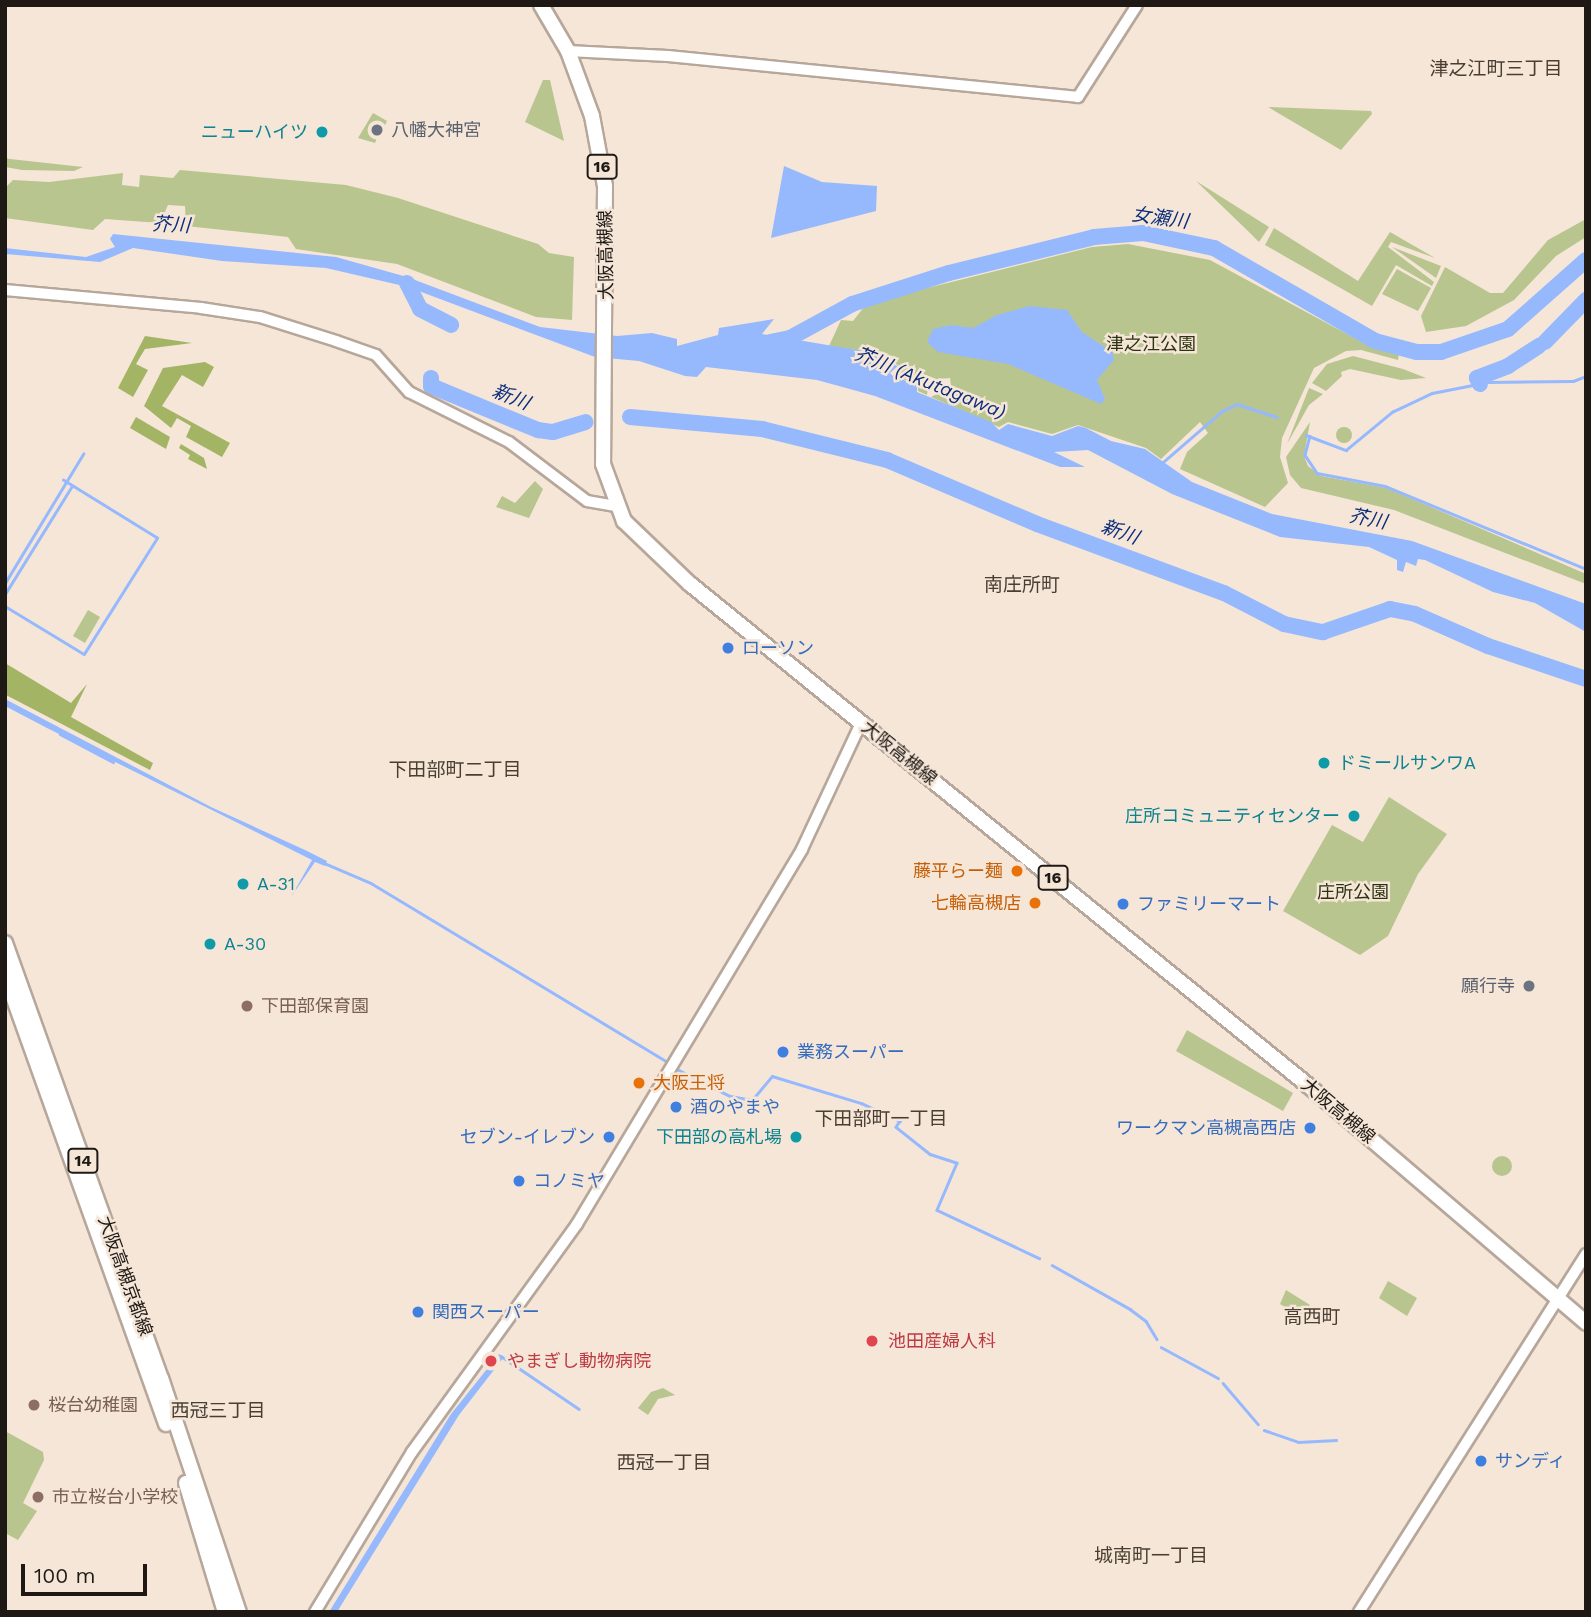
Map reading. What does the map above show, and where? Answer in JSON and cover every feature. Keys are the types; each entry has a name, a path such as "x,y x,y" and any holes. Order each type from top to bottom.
{"main road":[{"name":"大阪高槻線","path":"541,5 568,51 592,116 605,186 607,304 603,464 616,506 638,538 861,723 1310,1087 1586,1323"},
{"name":"大阪高槻京都線","path":"5,943 239,1612"},
{"name":"大阪高槻京都線","path":"5,974 156,1380 225,1612"}],"street":[{"path":"568,51 668,56 1078,97 1138,5"},
{"path":"5,290 201,308 260,317 376,355 409,392 509,442 587,501 616,506"},
{"path":"315,1612 412,1452 577,1224 802,849 861,723"},
{"path":"1359,1612 1586,1254"}],"green space":[{"path":"543,80 550,80 564,141 525,122"},
{"path":"1268,107 1371,111 1372,114 1341,150"},
{"path":"373,113 387,121 382,131 376,128 372,135 377,138 375,143 358,138"},
{"path":"5,158 83,167 74,171 22,170 5,167"},
{"path":"180,170 346,185 398,198 538,244 549,253 574,257 572,320 536,317 397,264 296,249 288,237 186,226 185,206 168,205 160,223 105,219 93,230 5,218 5,188 13,180 49,182 123,173 122,185 139,187 140,175 173,178"},
{"path":"1196,181 1269,227 1259,242 1249,232"},
{"path":"1586,219 1586,237 1556,256 1514,300 1466,326 1426,332 1421,316 1445,267 1490,293 1503,293 1548,240"},
{"path":"1274,228 1358,281 1390,232 1435,258 1391,242 1388,247 1434,282 1432,286 1396,265 1372,306 1265,245"},
{"name":"津之江公園","path":"1128,244 1210,260 1360,341 1399,353 1398,360 1361,350 1346,351 1314,368 1282,438 1280,457 1288,483 1265,507 1180,469 1187,452 1208,433 1200,422 1161,459 1146,448 1078,425 1052,434 1008,422 999,427 931,397 951,386 950,378 929,380 927,395 918,391 918,384 893,376 899,366 881,354 829,346 841,320 853,321 864,307 891,297 1092,247"},
{"path":"1392,247 1441,266 1436,278"},
{"path":"1397,269 1431,288 1418,311 1382,294"},
{"path":"145,336 192,343 145,349 136,364 148,370 133,397 118,388"},
{"path":"1353,356 1426,378 1401,380 1350,369 1341,372 1342,376 1326,391 1312,383 1327,364"},
{"path":"205,362 214,367 203,387 182,375 162,406 230,443 222,457 186,437 191,426 177,418 171,428 144,406 163,368"},
{"path":"1309,388 1323,394 1309,405 1287,444"},
{"path":"136,417 170,437 166,449 130,428"},
{"path":"1310,422 1304,456 1308,466 1321,476 1387,488 1586,574 1586,584 1394,510 1301,488 1290,475 1286,457"},
{"path":"1341,427 1347,427 1352,435 1350,441 1341,443 1336,438 1336,432"},
{"path":"181,444 204,458 207,469 188,459 190,455 179,448"},
{"path":"535,481 543,489 529,518 496,507 502,496 515,503"},
{"path":"88,610 100,617 85,643 73,636"},
{"path":"5,663 71,703 87,684 71,717 153,763 150,770 6,695"},
{"name":"庄所公園","path":"1389,797 1447,834 1418,874 1388,936 1360,955 1283,911 1332,825 1363,842"},
{"path":"1187,1030 1293,1093 1283,1111 1176,1051"},
{"path":"1502,1156 1509,1159 1512,1166 1509,1173 1502,1176 1495,1173 1492,1166 1495,1159"},
{"path":"1388,1281 1417,1298 1407,1316 1379,1298"},
{"path":"1286,1290 1310,1305 1303,1318 1280,1304"},
{"path":"663,1388 675,1395 658,1399 648,1415 638,1408 651,1392"},
{"path":"5,1431 43,1452 44,1460 23,1503 37,1511 18,1540 5,1533"}],"water":[{"path":"784,166 822,182 877,186 876,211 771,238"},
{"path":"113,234 336,257 407,277 540,327 617,336 652,333 677,339 677,346 718,335 719,328 774,319 762,334 881,354 882,360 898,366 890,373 917,385 917,392 991,422 999,430 1008,424 1052,436 1078,426 1086,428 1111,441 1145,449 1192,482 1272,514 1412,541 1586,604 1586,632 1535,603 1493,592 1425,560 1418,559 1416,566 1406,562 1403,572 1397,570 1397,560 1369,547 1280,537 1172,494 1088,450 1054,452 1085,467 1060,467 875,396 817,380 706,367 697,377 685,376 639,361 595,357 408,287 326,268 222,261 133,248 100,262 5,254 5,248 86,257 115,247 110,239"},
{"path":"1030,306 1067,310 1082,332 1112,352 1114,360 1097,380 1105,399 1101,404 1008,364 938,352 927,342 933,329 952,325 973,328 997,315"},
{"path":"5,699 211,807 327,861 325,866 315,862 291,897 312,860 5,706"},
{"path":"499,1354 504,1357 459,1415 337,1612 329,1612 451,1414"}],"waterway":[{"name":"女瀬川","path":"770,342 790,338 852,304 949,273 1094,237 1143,233 1214,248 1375,341 1417,352 1441,352 1508,329 1586,260"},
{"name":"新川","path":"407,283 420,309 451,325"},
{"path":"1545,342 1586,300"},
{"path":"1480,384 1477,378 1508,366 1539,346"},
{"path":"1306,435 1346,450 1392,412 1432,393 1488,382 1573,381 1586,376"},
{"name":"新川","path":"431,378 431,386 538,430 553,432 586,422"},
{"path":"1162,463 1222,411 1237,404 1277,417"},
{"name":"新川","path":"630,417 762,429 887,460 1037,524 1224,593 1284,624 1323,632 1390,609 1415,614 1488,646 1586,679"},
{"path":"1310,436 1305,455 1317,473 1385,486 1586,569"},
{"path":"5,583 83,454"},
{"path":"5,606 84,654 157,538 63,480"},
{"path":"5,594 72,486"},
{"path":"60,734 113,762"},
{"path":"324,863 371,883 666,1061"},
{"path":"679,1070 730,1096 752,1100 772,1076 861,1103 900,1121 896,1127 930,1154 957,1163 937,1210 1039,1258"},
{"path":"1052,1265 1130,1309 1146,1321 1157,1339"},
{"path":"1161,1347 1218,1378"},
{"path":"501,1356 579,1409"},
{"path":"1223,1383 1258,1424"},
{"path":"1264,1430 1298,1442 1336,1440"}],"place":[{"name":"八幡大神宮","path":"377,130"},
{"name":"ニューハイツ","path":"322,132"},
{"name":"ローソン","path":"728,648"},
{"name":"ドミールサンワA","path":"1324,763"},
{"name":"庄所コミュニティセンター","path":"1354,816"},
{"name":"藤平らー麺","path":"1017,871"},
{"name":"A-31","path":"243,884"},
{"name":"七輪高槻店","path":"1035,903"},
{"name":"ファミリーマート","path":"1123,904"},
{"name":"A-30","path":"210,944"},
{"name":"願行寺","path":"1529,986"},
{"name":"下田部保育園","path":"247,1006"},
{"name":"業務スーパー","path":"783,1052"},
{"name":"大阪王将","path":"639,1083"},
{"name":"酒のやまや","path":"676,1107"},
{"name":"ワークマン高槻高西店","path":"1310,1128"},
{"name":"セブン-イレブン","path":"609,1137"},
{"name":"下田部の高札場","path":"796,1137"},
{"name":"コノミヤ","path":"519,1181"},
{"name":"関西スーパー","path":"418,1312"},
{"name":"池田産婦人科","path":"872,1341"},
{"name":"やまぎし動物病院","path":"491,1361"},
{"name":"桜台幼稚園","path":"34,1405"},
{"name":"サンディ","path":"1481,1461"},
{"name":"市立桜台小学校","path":"38,1497"}],"district":[{"name":"津之江町三丁目","path":"1496,69"},
{"name":"南庄所町","path":"1022,585"},
{"name":"下田部町二丁目","path":"455,770"},
{"name":"下田部町一丁目","path":"881,1119"},
{"name":"高西町","path":"1312,1317"},
{"name":"西冠三丁目","path":"218,1411"},
{"name":"西冠一丁目","path":"664,1463"},
{"name":"城南町一丁目","path":"1151,1556"}],"water label":[{"name":"芥川","path":"171,225"},
{"name":"芥川 (Akutagawa)","path":"930,383"},
{"name":"芥川","path":"1368,519"}]}
